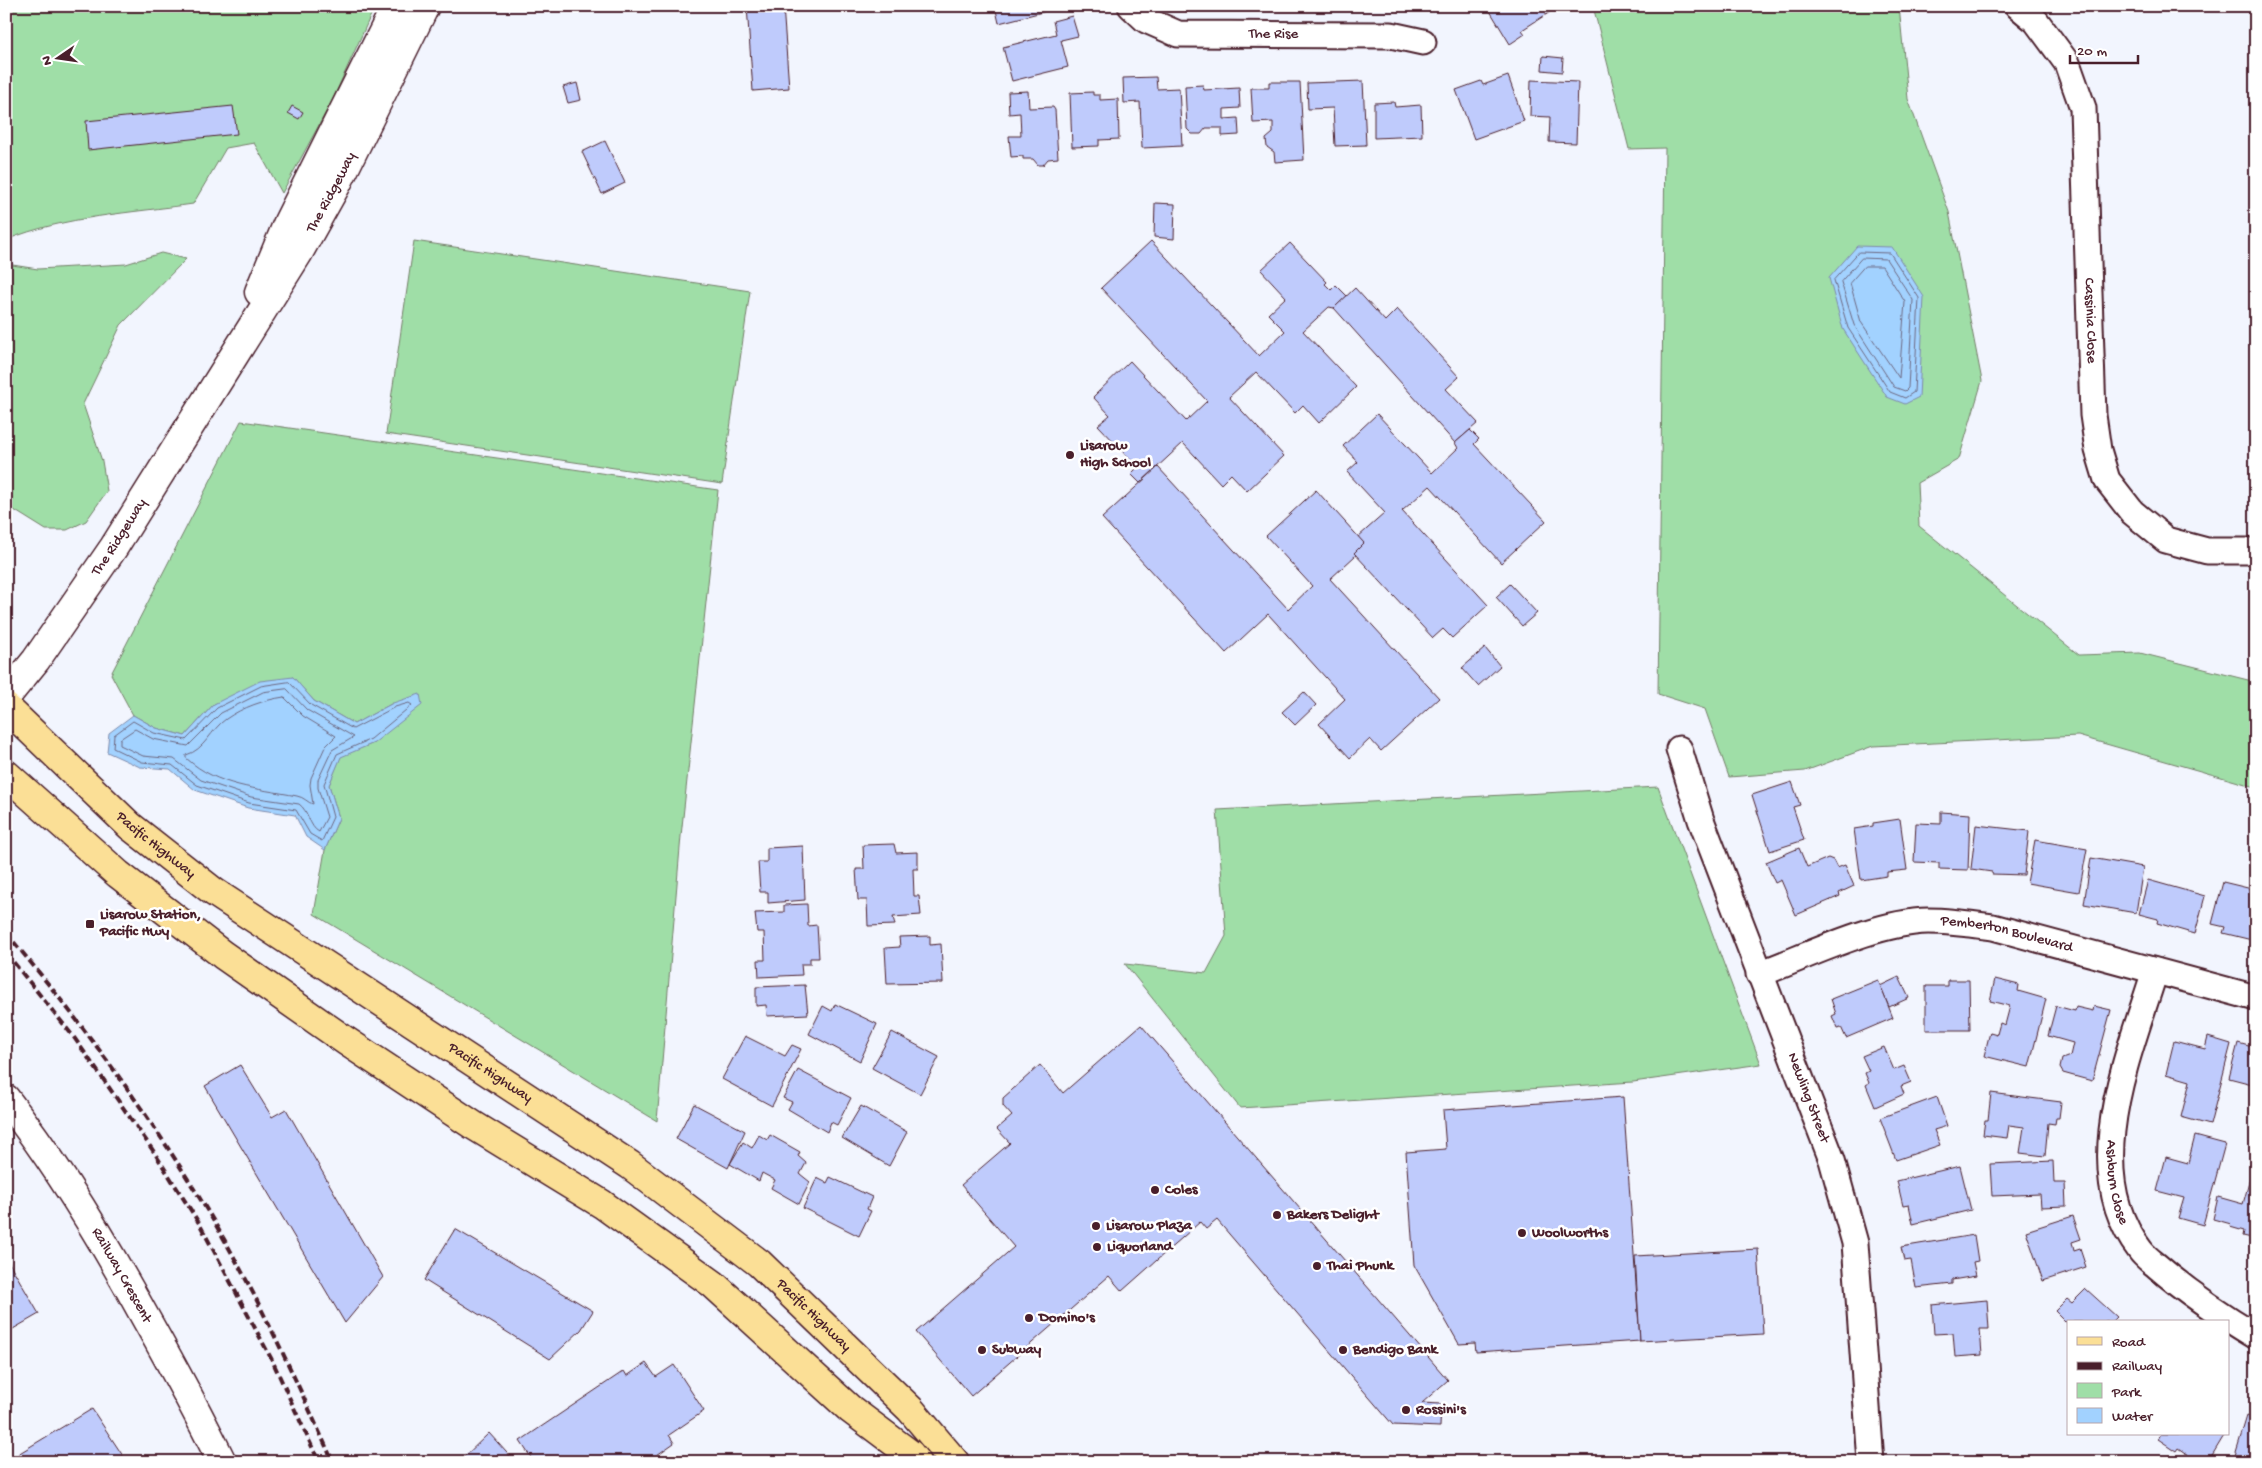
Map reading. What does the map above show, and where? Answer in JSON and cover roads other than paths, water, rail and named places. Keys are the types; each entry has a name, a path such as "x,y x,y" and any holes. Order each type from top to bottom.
{"main road":[{"name":"Pacific Highway","path":"6,706 130,826 214,892 630,1165 759,1263 910,1409 955,1462"},
{"path":"6,774 118,874 223,955 346,1041 457,1114 602,1204 713,1284 850,1409 910,1454 916,1462"},
{"path":"850,1409 892,1462"}],"street":[{"name":"The Ridgeway","path":"226,372 288,222 396,6"},
{"name":"The Ridgeway","path":"6,697 36,660 114,547 226,372 299,252 337,184 425,6"},
{"name":"The Rise","path":"1131,6 1146,20 1178,34 1391,35 1423,42"},
{"name":"Cassinia Close","path":"2018,6 2036,21 2067,63 2083,108 2093,415 2098,450 2107,480 2132,512 2166,540 2207,551 2256,551"},
{"path":"325,148 329,166 337,184"},
{"name":"Newling Street","path":"1679,749 1701,820 1832,1160 1855,1243 1871,1462"},
{"name":"Pemberton Boulevard","path":"1759,974 1858,936 1891,926 1926,921 1961,922 1993,927 2256,998"},
{"name":"Ashburn Close","path":"2155,971 2115,1106 2110,1147 2113,1191 2123,1221 2140,1251 2191,1292 2256,1336"},
{"name":"Railway Crescent","path":"6,1099 70,1191 121,1273 199,1415 222,1462"}],"water":[{"path":"1857,246 1892,247 1924,297 1919,397 1905,404 1887,397 1843,329 1829,278"},
{"path":"293,677 314,701 354,724 393,703 420,694 422,705 374,743 341,757 329,785 339,818 325,850 306,837 295,815 248,808 195,790 170,769 140,767 107,752 109,733 133,715 156,728 185,736 214,704 260,681"}],"railway":[{"path":"6,933 61,1000 114,1070 163,1141 210,1215 260,1306 333,1462"},
{"path":"6,953 73,1036 152,1149 199,1223 272,1360 319,1462"}],"place":[{"name":"Lisarow High School","path":"1070,455"},
{"name":"Lisarow Station, Pacific Hwy","path":"90,924"},
{"name":"Coles","path":"1155,1190"},
{"name":"Bakers Delight","path":"1277,1215"},
{"name":"Lisarow Plaza","path":"1096,1226"},
{"name":"Woolworths","path":"1522,1233"},
{"name":"Liquorland","path":"1097,1247"},
{"name":"Thai Phunk","path":"1317,1266"},
{"name":"Domino's","path":"1029,1318"},
{"name":"Subway","path":"982,1350"},
{"name":"Bendigo Bank","path":"1343,1350"},
{"name":"Rossini's","path":"1406,1410"}]}
